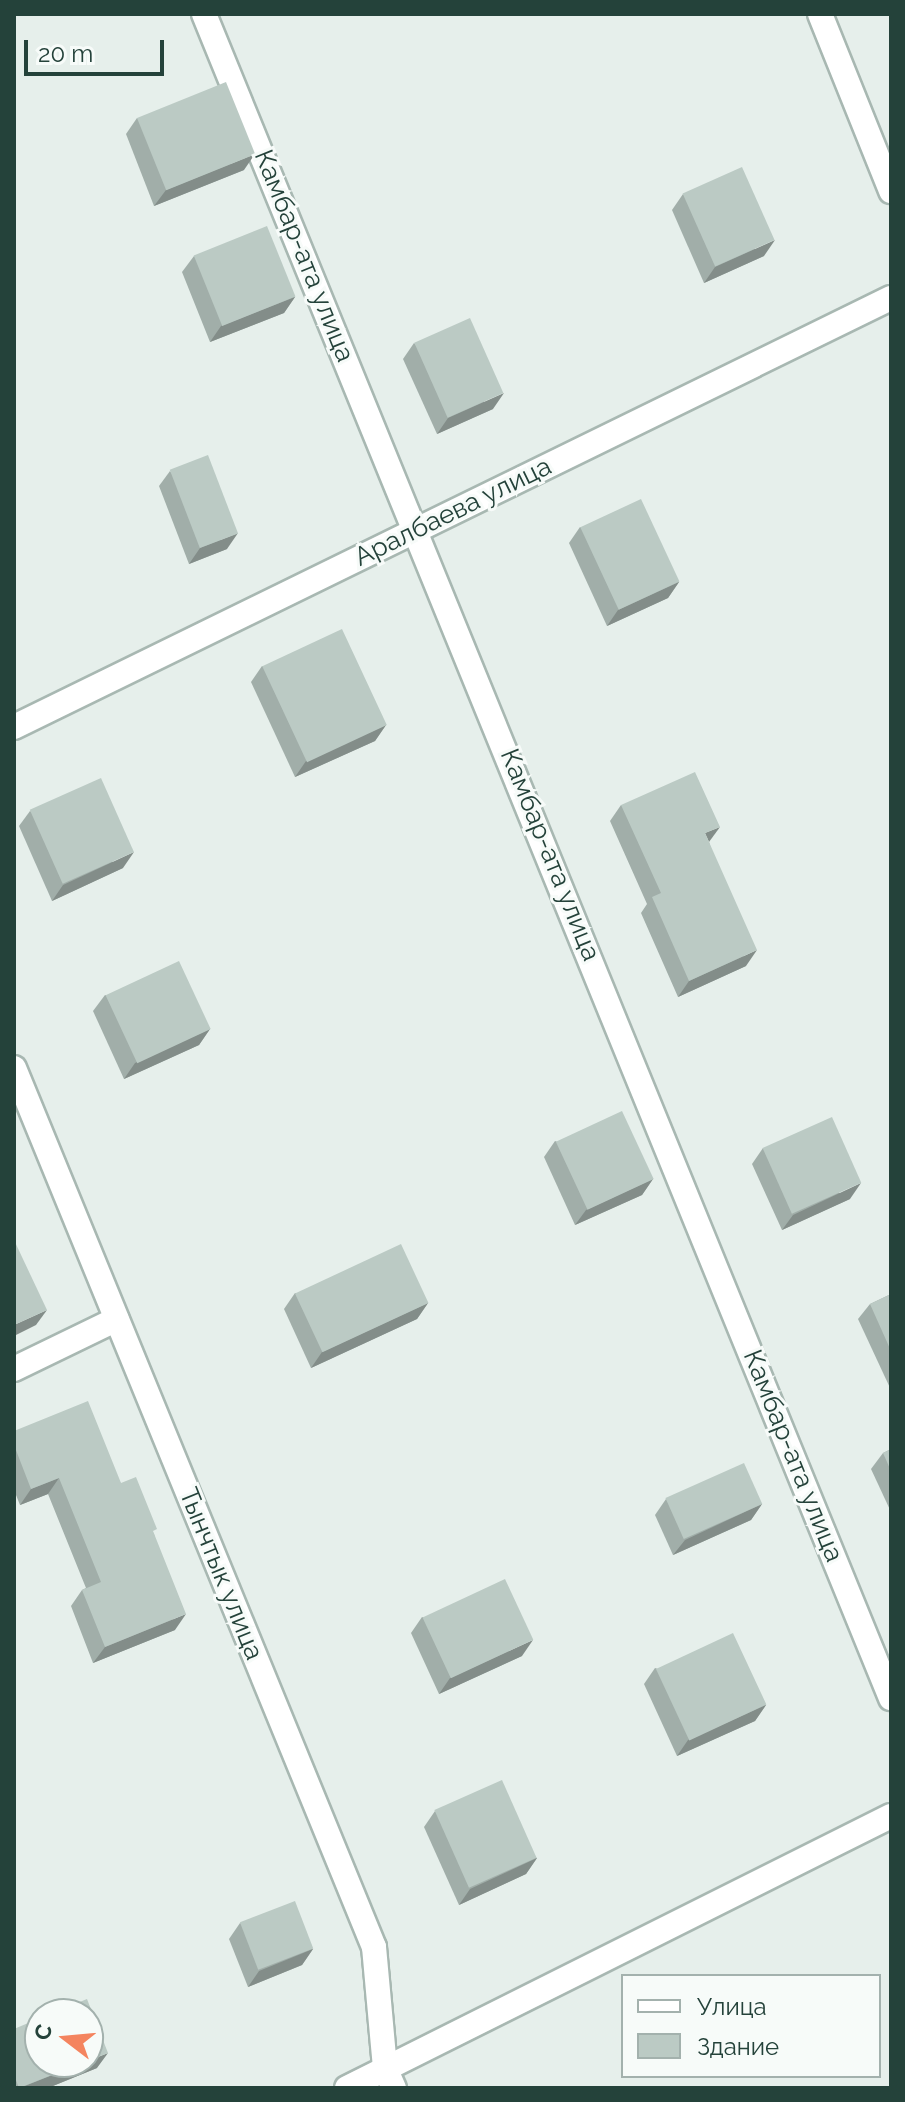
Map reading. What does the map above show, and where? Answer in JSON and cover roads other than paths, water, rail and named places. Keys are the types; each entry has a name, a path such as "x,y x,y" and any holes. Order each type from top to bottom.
{"street":[{"name":"Камбар-ата улица","path":"204,14 891,1698"},
{"path":"820,14 891,191"},
{"name":"Аралбаева улица","path":"14,727 891,298"},
{"name":"Тынчтык улица","path":"14,1068 374,1947 390,2078"},
{"path":"14,1369 117,1319"},
{"path":"347,2088 390,2078 891,1816"}]}
